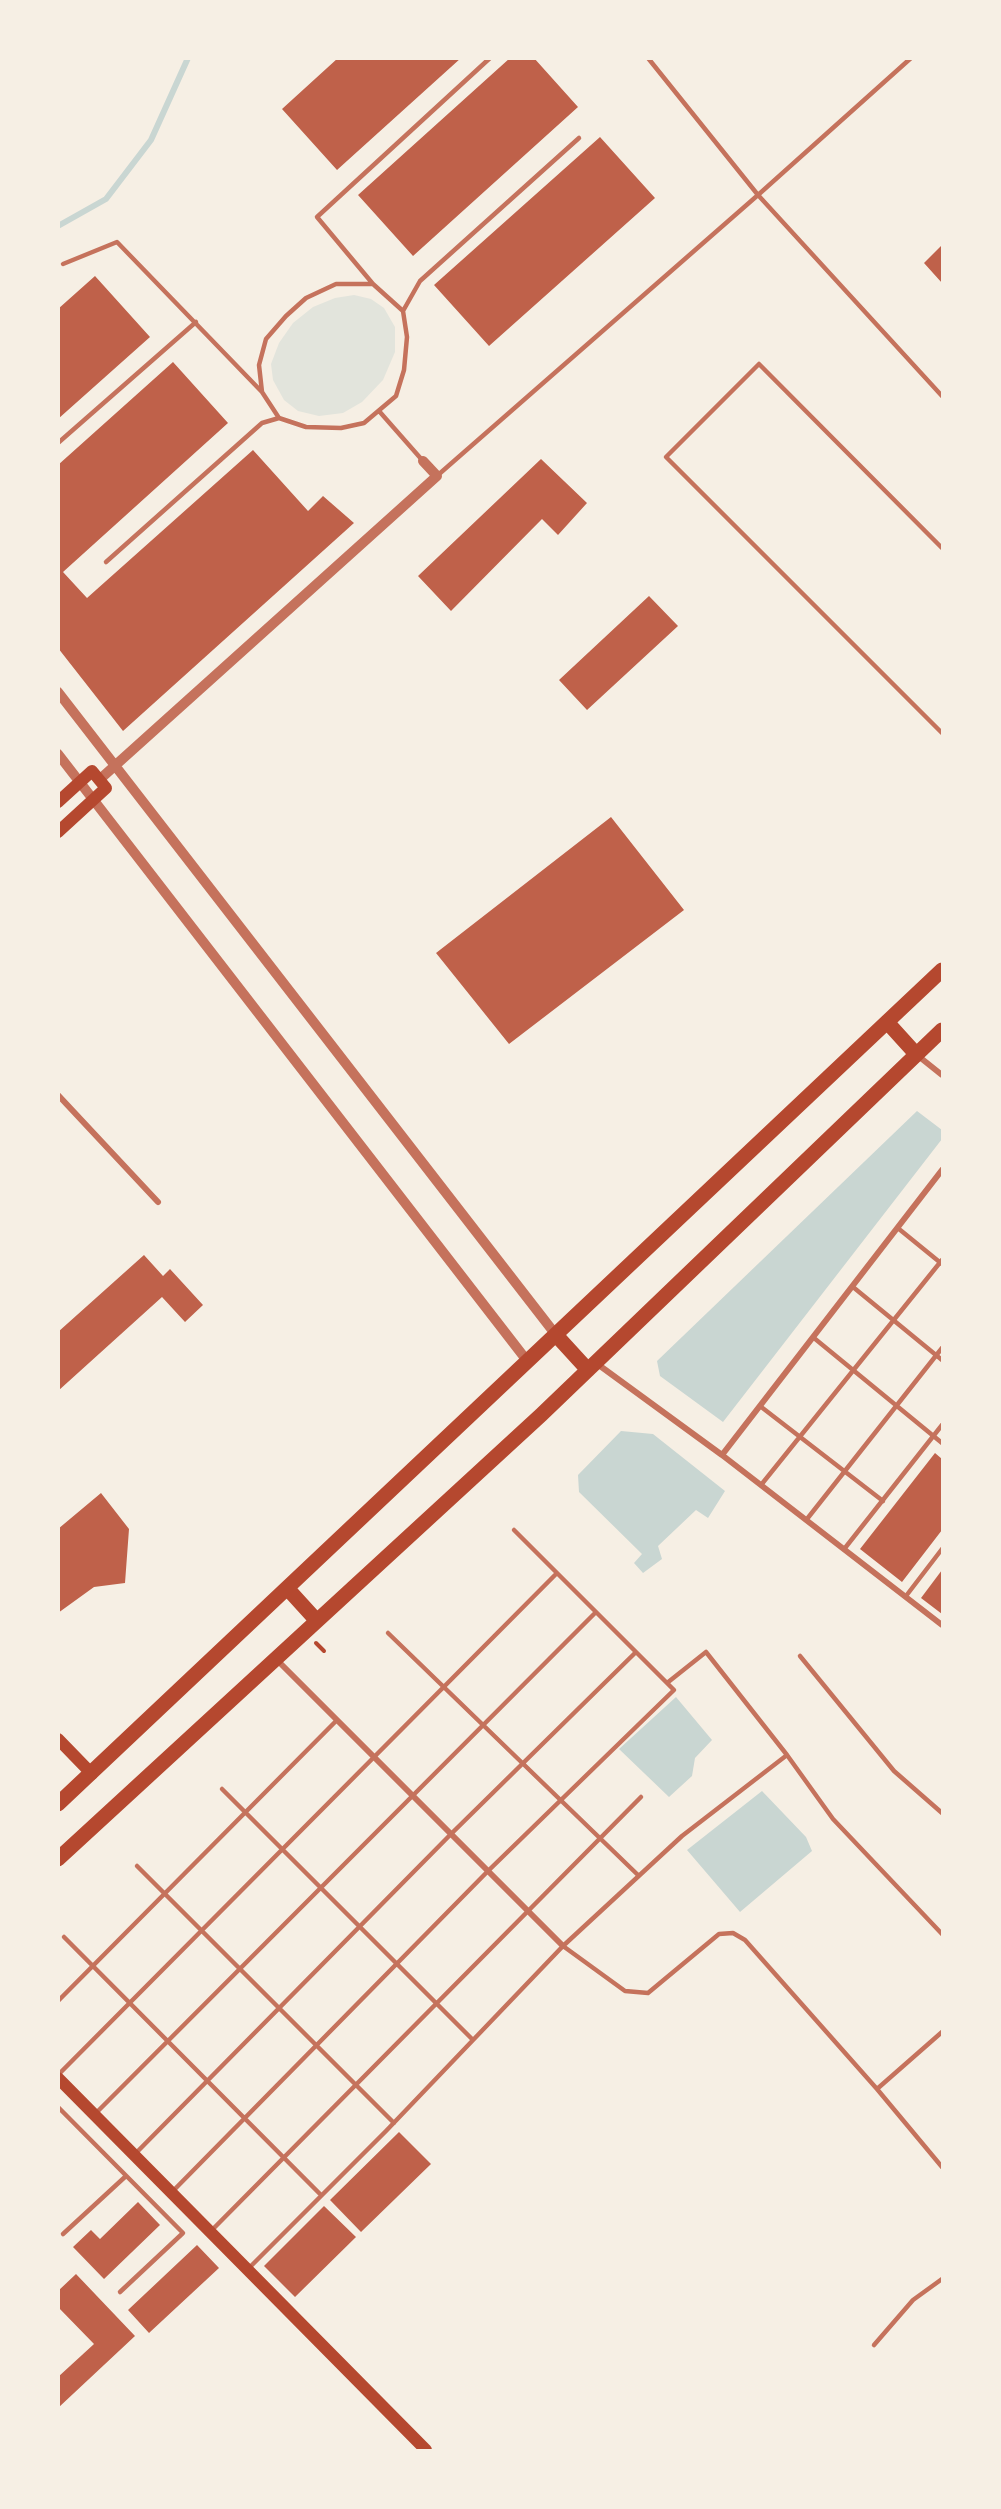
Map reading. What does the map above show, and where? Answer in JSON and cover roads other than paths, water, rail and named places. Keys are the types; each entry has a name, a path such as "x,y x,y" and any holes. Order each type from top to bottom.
{"main road":[{"path":"58,802 92,771 106,788 58,832"},
{"path":"61,1797 92,1774 942,970"},
{"path":"887,1022 916,1054"},
{"path":"58,1859 592,1366 942,1030"},
{"path":"556,1335 592,1366"},
{"path":"287,1588 317,1621"},
{"path":"58,1739 92,1774"},
{"path":"58,2077 426,2451"}],"street":[{"path":"99,780 437,476 423,461"},
{"path":"58,692 556,1335"},
{"path":"58,754 528,1362"},
{"path":"916,1054 942,1075"},
{"path":"58,1095 158,1202"},
{"path":"722,1455 899,1229 942,1170"},
{"path":"592,1366 722,1455 942,1625"},
{"path":"276,1659 563,1946"}],"lane":[{"path":"403,310 373,284 317,217 490,58"},
{"path":"648,58 759,195 942,396"},
{"path":"437,476 759,195 910,58"},
{"path":"106,562 262,423 279,418 306,427 341,428 364,423 396,396 404,370 407,337 403,310 420,281 579,138"},
{"path":"63,264 117,242 262,392 279,418"},
{"path":"262,392 260,365 266,339 286,316 306,298 336,284 373,284"},
{"path":"58,443 196,322"},
{"path":"942,548 759,364 666,457 942,733"},
{"path":"379,411 423,461"},
{"path":"761,1485 942,1262 899,1229"},
{"path":"853,1287 942,1360"},
{"path":"814,1338 942,1443"},
{"path":"807,1520 942,1348"},
{"path":"760,1406 883,1501"},
{"path":"845,1548 942,1425"},
{"path":"171,2193 488,1871 674,1690 514,1530"},
{"path":"906,1596 942,1549"},
{"path":"58,2077 201,1930 557,1573"},
{"path":"94,2115 596,1612"},
{"path":"388,1633 639,1876"},
{"path":"134,2155 451,1834 636,1652"},
{"path":"668,1683 706,1652 787,1755 833,1819 942,1934"},
{"path":"800,1656 894,1771 942,1813"},
{"path":"58,2001 337,1720"},
{"path":"247,2270 394,2123 563,1946 682,1836 787,1755"},
{"path":"222,1789 473,2040"},
{"path":"210,2232 641,1797"},
{"path":"137,1866 394,2123"},
{"path":"563,1946 625,1991 648,1993 719,1934 733,1933 745,1940 877,2089 942,2167"},
{"path":"64,1937 321,2195"},
{"path":"877,2089 942,2032"},
{"path":"58,2107 183,2233 120,2292"},
{"path":"63,2234 126,2176"},
{"path":"874,2345 913,2300 942,2279"}],"waterway":[{"path":"58,226 106,199 151,140 188,58"}]}
